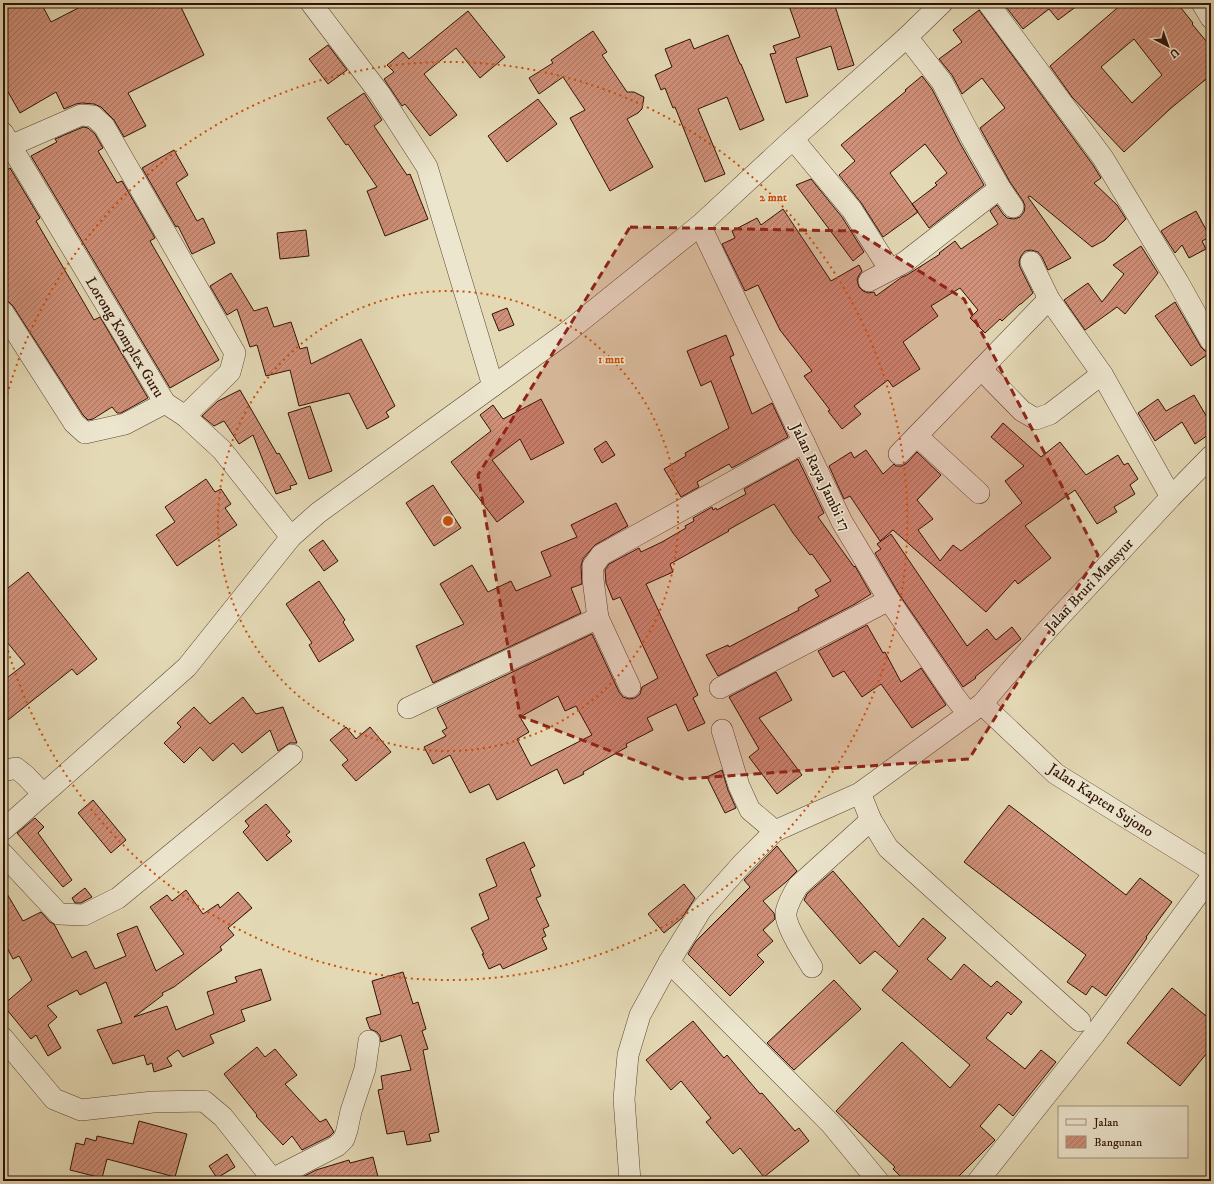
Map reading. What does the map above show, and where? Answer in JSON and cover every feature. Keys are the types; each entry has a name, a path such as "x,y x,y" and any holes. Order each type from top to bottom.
{"street":[{"path":"311,3 380,94 427,167 493,386"},
{"path":"3,830 187,667 291,537 318,513 566,333 700,225 907,37 942,3"},
{"path":"988,3 1103,158 1178,282 1211,341"},
{"path":"1202,3 1211,18"},
{"path":"907,37 942,82 972,139 1000,188 1013,207"},
{"path":"5,143 81,115 93,116 104,126 235,353 230,372 184,416"},
{"path":"793,139 852,210 890,270"},
{"name":"Lorong Komplex Guru","path":"5,143 165,403 184,416 222,450 291,537"},
{"path":"869,281 905,262 1000,188"},
{"name":"Jalan Raya Jambi 17","path":"700,225 842,522 889,600 955,697 975,709"},
{"path":"1031,262 1049,299 1102,374 1171,497"},
{"path":"899,454 1049,299"},
{"path":"3,312 74,423 85,433 125,424 165,403"},
{"path":"981,369 1022,411 1036,419 1050,414 1102,374"},
{"path":"917,436 978,493"},
{"path":"630,687 598,618 593,579 593,566 600,555 804,442"},
{"name":"Jalan Bruri Mansyur","path":"775,831 860,792 975,709 1171,497 1211,456"},
{"path":"720,688 889,600"},
{"path":"408,708 598,618"},
{"name":"Jalan Kapten Sujono","path":"975,709 1056,774 1211,870"},
{"path":"630,1181 624,1099 628,1055 640,1015 669,962 701,910 743,863 775,831 750,810 739,786 722,730"},
{"path":"3,854 59,914 84,916 118,898 292,755"},
{"path":"3,771 16,768 43,794"},
{"path":"860,792 871,820 888,848 1080,1021"},
{"path":"812,968 787,924 786,912 791,899 798,886 871,820"},
{"path":"978,1181 1094,1035 1211,877"},
{"path":"669,962 831,1124 878,1181"},
{"path":"3,1038 54,1099 80,1110 153,1102 204,1101 223,1117 273,1180 337,1146 344,1139 350,1111 365,1069 369,1041"}],"highlighted area":[{"path":"630,227 855,231 964,299 1098,555 969,759 683,779 520,716 478,475"}],"building":[{"path":"3,3 41,3 51,22 88,3 179,3 204,55 128,93 146,126 124,137 114,120 101,107 94,104 82,103 64,109 56,92 20,113 3,83"},
{"path":"788,3 834,3 854,65 838,70 831,46 796,58 808,96 786,103 770,54 776,53 773,46 800,37"},
{"path":"1003,3 1081,3 1058,20 1049,9 1023,29"},
{"path":"1123,3 1177,3 1211,47 1211,75 1170,109 1124,152 1072,97 1050,66","holes":["1134,39 1162,75 1132,103 1101,67"]},
{"path":"979,10 1093,165 1101,178 1094,183 1117,205 1126,219 1105,240 1092,247 1030,196 1028,197 1071,258 1048,270 1038,252 1031,250 1025,251 1019,262 1033,293 1002,321 1000,319 985,333 970,318 978,310 960,288 931,306 938,316 903,342 920,369 893,387 888,380 854,406 861,414 842,429 828,411 830,410 804,376 812,371 780,330 758,285 745,291 722,244 735,238 732,231 757,218 761,225 783,209 831,281 859,265 862,271 857,280 859,287 868,293 874,292 876,296 902,277 940,254 939,253 955,241 961,249 998,224 990,211 997,205 1007,218 1014,219 1020,217 1024,212 1025,206 1023,201 1010,182 980,128 1005,108 982,78 962,94 952,75 939,59 962,42 953,30"},
{"path":"468,11 505,57 480,78 456,48 424,74 457,115 430,136 405,104 402,106 384,79 394,72 387,65 403,52 409,59"},
{"path":"593,31 607,52 602,55 627,92 634,92 644,97 642,109 627,119 653,167 610,191 570,118 585,110 563,77 539,94 529,78 553,63 551,60"},
{"path":"728,35 764,120 740,130 727,97 698,109 725,174 705,182 675,107 673,108 665,88 661,90 655,75 672,67 665,49 690,39 694,49"},
{"path":"328,45 347,70 328,84 309,59"},
{"path":"922,76 932,89 984,185 929,228 918,212 883,237 862,204 839,175 855,161 841,145","holes":["925,144 947,173 935,183 937,185 912,204 890,173"]},
{"path":"364,93 382,120 374,126 407,175 410,174 428,219 385,236 367,191 377,187 348,144 346,145 327,118"},
{"path":"538,99 557,124 507,162 488,136"},
{"path":"83,127 88,128 95,134 103,148 98,151 117,183 122,181 155,238 150,241 219,360 170,388 31,156 57,142 55,139"},
{"path":"174,150 188,175 176,183 197,221 203,218 215,243 192,254 178,226 176,227 142,168"},
{"path":"10,168 40,218 36,221 94,320 100,317 148,398 121,413 117,413 112,407 93,419 88,420 83,415 13,306 9,302 3,300 3,172"},
{"path":"811,179 842,217 864,252 853,261 796,185"},
{"path":"1196,211 1210,237 1202,241 1206,249 1189,258 1182,245 1175,253 1161,231"},
{"path":"306,230 309,256 280,259 277,233"},
{"path":"1141,246 1158,273 1125,314 1117,307 1085,330 1064,300 1088,283 1102,302 1124,274 1113,265"},
{"path":"231,273 254,311 267,307 274,327 291,322 300,349 307,347 311,364 361,339 395,406 386,412 389,417 367,429 349,393 299,406 290,370 266,376 257,345 250,347 237,309 227,315 210,286"},
{"path":"1175,302 1201,347 1210,353 1191,366 1155,316"},
{"path":"507,308 514,325 499,331 492,314"},
{"path":"726,335 734,355 730,357 752,414 772,403 788,437 732,468 729,464 697,482 699,487 681,497 664,469 686,456 685,453 729,428 711,381 701,386 687,351"},
{"path":"240,390 277,454 279,453 297,484 290,486 291,489 276,494 253,435 239,444 224,421 214,426 202,416 218,401"},
{"path":"1194,395 1211,424 1211,433 1195,444 1182,422 1155,441 1138,413 1158,399 1166,411"},
{"path":"541,399 564,443 531,460 520,439 492,460 524,502 497,522 451,462 491,431 480,415 493,405 503,419"},
{"path":"310,406 332,471 309,479 288,413"},
{"path":"1003,423 1041,457 1060,442 1086,475 1118,455 1124,465 1128,463 1138,479 1130,485 1135,494 1114,507 1117,512 1097,524 1075,490 1025,526 1051,558 1018,584 1015,580 986,612 893,530 880,541 850,496 844,499 829,466 851,452 854,458 866,450 883,474 894,464 896,466 902,466 907,463 917,452 941,475 917,500 933,519 918,530 940,561 953,545 961,551 1022,503 1005,481 1024,466 991,437"},
{"path":"606,441 615,455 602,463 594,449"},
{"path":"798,459 824,513 818,517 854,567 855,566 871,594 855,604 718,676 706,655 728,645 729,647 799,610 798,608 819,596 815,590 831,581 812,554 810,555 793,533 774,504 670,564 673,572 646,584 698,695 693,698 705,723 688,731 676,704 647,718 653,730 626,744 627,747 583,772 584,774 564,784 557,769 497,800 489,784 470,793 450,755 433,764 424,747 446,736 442,731 447,728 437,708 592,634 619,692 623,697 629,699 635,698 640,694 642,687 658,678 620,597 613,600 606,583 605,570 609,564 639,548 641,552 686,528 685,526 694,521 693,518 712,507 713,510 716,508 717,510 746,494 744,489","holes":["558,696 565,711 576,706 592,735 531,766 517,739 529,732 520,717"]},
{"path":"206,479 215,492 221,489 231,504 225,508 237,525 177,566 156,535 175,522 165,507"},
{"path":"433,485 461,528 434,546 406,503"},
{"path":"616,503 628,526 595,545 583,559 581,566 582,584 571,588 581,613 433,683 416,646 464,624 440,584 472,565 488,592 511,581 516,591 551,576 541,552 577,537 571,525"},
{"path":"891,534 967,646 987,629 996,640 1012,627 1021,639 975,677 976,678 963,687 899,594 875,553 881,549 877,544"},
{"path":"323,540 338,561 324,571 309,550"},
{"path":"28,572 97,659 77,675 72,669 3,724 3,681 25,664 3,637 3,592"},
{"path":"319,581 345,620 343,622 354,640 319,662 309,645 312,643 286,604"},
{"path":"867,625 883,653 885,652 901,682 921,668 946,705 912,728 881,684 862,697 844,671 833,677 818,651"},
{"path":"776,672 792,700 759,718 802,775 777,794 749,757 759,749 729,697"},
{"path":"243,697 256,714 283,707 297,743 290,743 278,751 270,730 242,753 233,743 213,761 200,747 184,763 164,743 181,727 177,723 194,707 210,724"},
{"path":"346,727 356,739 370,727 391,752 356,781 342,765 348,760 330,740"},
{"path":"722,770 728,790 736,808 725,813 707,777"},
{"path":"93,800 126,840 111,853 78,813"},
{"path":"266,804 290,832 286,835 292,841 267,861 243,832 249,826 245,821"},
{"path":"1009,805 1126,895 1140,878 1172,902 1106,996 1092,986 1086,995 1067,982 1086,955 964,862"},
{"path":"35,818 44,827 38,833 72,880 63,887 17,833"},
{"path":"524,842 535,866 530,869 541,896 536,898 549,926 543,929 546,936 542,938 547,949 503,969 500,964 489,969 482,954 484,954 471,928 489,919 479,894 497,886 486,859"},
{"path":"777,846 797,871 763,901 774,913 775,919 763,930 773,941 757,955 764,962 730,996 688,954 696,941 750,887 744,880"},
{"path":"833,871 899,947 923,918 946,938 927,959 951,980 964,964 991,987 997,981 1022,1002 1011,1015 1008,1012 986,1038 1025,1069 1041,1050 1056,1062 1013,1116 999,1104 980,1126 995,1140 954,1181 905,1181 893,1169 895,1167 836,1111 902,1042 950,1088 970,1065 882,990 898,971 875,951 860,964 804,900 807,894"},
{"path":"684,884 695,898 682,918 664,933 648,914"},
{"path":"3,887 23,921 41,912 50,922 54,924 72,958 86,951 95,969 126,956 117,934 137,926 156,971 184,954 150,907 167,895 172,901 186,890 203,914 218,904 220,908 238,892 252,908 228,928 234,935 220,947 222,950 174,987 162,993 163,995 134,1017 167,1006 176,1030 214,1014 207,992 237,982 235,977 261,969 271,1000 241,1010 245,1021 210,1035 214,1043 183,1057 178,1050 167,1058 172,1066 154,1072 152,1063 147,1065 144,1055 113,1064 97,1030 122,1023 106,982 80,995 77,990 47,1006 57,1017 48,1025 61,1048 48,1056 36,1035 31,1039 3,1005 32,980 19,956 13,959 3,940"},
{"path":"85,888 92,897 81,903 75,903 72,898"},
{"path":"403,972 413,1004 418,1002 426,1029 422,1031 428,1049 423,1050 439,1132 429,1134 431,1141 407,1145 404,1131 387,1134 378,1090 383,1089 381,1076 411,1070 401,1035 381,1042 380,1036 377,1032 370,1029 366,1018 381,1014 372,981"},
{"path":"834,980 861,1009 794,1070 767,1043"},
{"path":"1172,988 1211,1020 1211,1048 1180,1086 1127,1043"},
{"path":"693,1021 724,1058 727,1055 760,1094 762,1093 795,1131 799,1128 809,1141 764,1177 740,1148 733,1154 706,1122 711,1118 681,1081 671,1090 646,1060"},
{"path":"257,1047 265,1057 275,1049 297,1075 285,1084 320,1122 326,1119 334,1132 330,1136 302,1150 292,1136 283,1145 256,1116 257,1115 224,1074"},
{"path":"139,1121 187,1134 175,1177 107,1159 102,1178 70,1170 76,1143 84,1145 86,1138 96,1141 97,1136 133,1144"},
{"path":"227,1154 235,1167 217,1178 209,1166"},
{"path":"373,1157 379,1181 295,1181 316,1170 349,1160 350,1163"}]}
